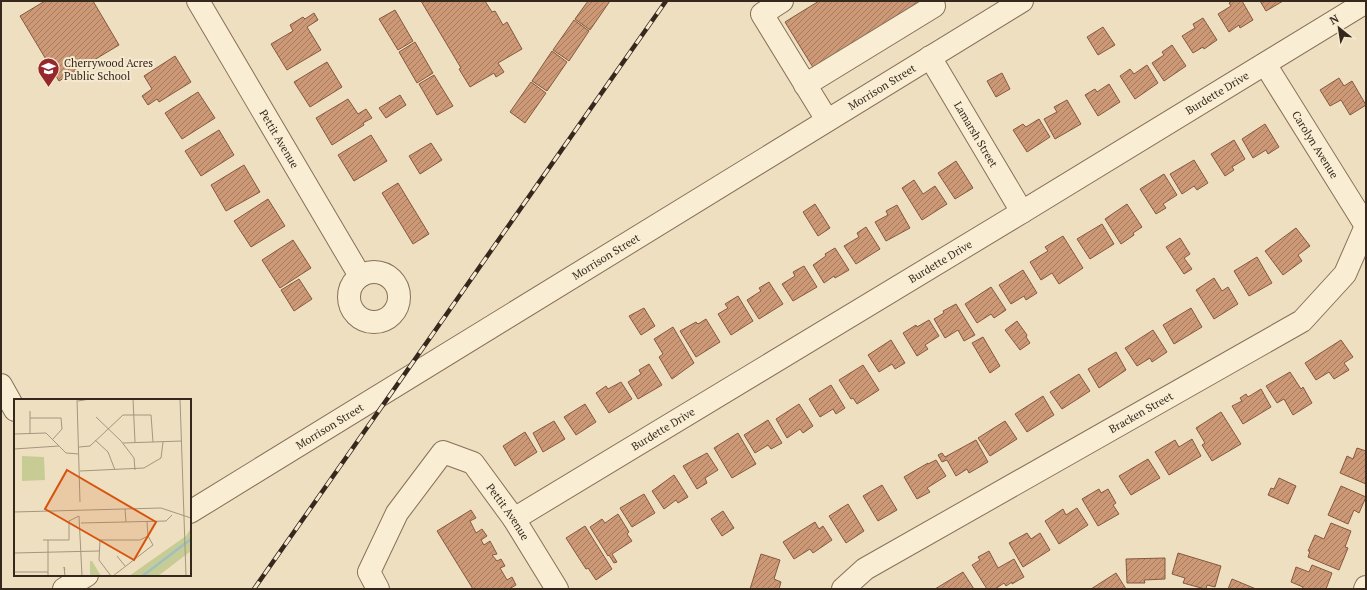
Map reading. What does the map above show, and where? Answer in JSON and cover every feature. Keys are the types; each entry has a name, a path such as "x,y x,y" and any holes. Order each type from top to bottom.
{"street":[{"name":"Pettit Avenue","path":"198,1 360,276"},
{"path":"782,1 758,7 827,120"},
{"path":"805,84 934,6 931,1"},
{"name":"Morrison Street","path":"191,511 1022,1"},
{"name":"Burdette Drive","path":"514,519 1366,2"},
{"name":"Lamarsh Street","path":"930,57 1022,212"},
{"name":"Carolyn Avenue","path":"1265,64 1366,226"},
{"name":"Bracken Street","path":"843,589 865,569 1302,321 1345,274 1366,226"},
{"path":"1,385 14,409"},
{"path":"1,421 14,412"},
{"name":"Pettit Avenue","path":"378,589 369,572 390,526 397,513 443,452 473,463 514,519 557,589"},
{"path":"64,589 85,576"}],"building":[{"path":"45,1 93,1 119,45 59,81 20,16"},
{"path":"421,1 485,1 492,12 495,11 503,25 507,22 522,49 498,63 504,72 496,77 494,73 470,87 459,69 461,68"},
{"path":"588,1 610,1 590,30 575,19"},
{"path":"819,1 925,1 814,69 785,22"},
{"path":"1232,1 1242,1 1253,20 1240,28 1239,25 1229,32 1218,14 1231,6 1229,3"},
{"path":"1260,1 1283,1 1266,11"},
{"path":"395,10 413,41 398,50 379,19"},
{"path":"314,13 318,20 307,27 321,50 287,70 271,44 293,31 290,25 303,17 305,19"},
{"path":"1203,18 1217,40 1204,49 1203,47 1193,53 1182,36 1195,28 1193,24"},
{"path":"574,20 589,31 569,61 553,50"},
{"path":"1103,27 1115,45 1098,55 1087,37"},
{"path":"415,42 433,73 417,83 399,52"},
{"path":"1172,45 1186,66 1164,81 1152,63 1164,55 1162,52"},
{"path":"552,51 567,62 547,91 532,81"},
{"path":"175,56 191,82 159,102 157,99 148,105 142,96 152,89 144,76"},
{"path":"327,62 342,87 310,107 294,82"},
{"path":"1147,65 1158,83 1135,99 1120,76 1130,69 1134,74"},
{"path":"1002,73 1010,89 996,97 987,81"},
{"path":"434,75 453,106 437,115 419,84"},
{"path":"1339,78 1344,86 1352,81 1366,105 1350,115 1341,100 1330,106 1320,90"},
{"path":"531,82 546,93 525,123 510,112"},
{"path":"1109,84 1120,102 1098,116 1085,95 1095,89 1097,92"},
{"path":"198,92 215,118 182,139 165,113"},
{"path":"400,95 406,105 386,118 379,108"},
{"path":"348,99 358,114 366,109 372,118 363,123 364,125 332,145 316,118"},
{"path":"1067,100 1081,124 1055,139 1044,119 1057,112 1054,107"},
{"path":"1039,119 1050,137 1027,152 1013,130 1023,124 1026,127"},
{"path":"1265,124 1279,147 1268,154 1266,150 1253,158 1242,139"},
{"path":"219,130 234,155 201,176 185,151"},
{"path":"371,135 387,161 354,181 338,155"},
{"path":"1234,140 1245,159 1232,167 1234,170 1225,176 1211,154"},
{"path":"431,143 442,160 420,174 409,156"},
{"path":"1194,160 1208,183 1197,190 1194,186 1182,194 1170,174"},
{"path":"956,161 973,188 955,199 938,173"},
{"path":"244,165 260,192 226,211 211,185"},
{"path":"1164,174 1177,195 1163,204 1166,208 1156,214 1140,189"},
{"path":"914,180 923,194 935,186 947,204 922,220 902,188"},
{"path":"398,183 429,234 413,244 382,193"},
{"path":"268,199 285,226 251,247 234,221"},
{"path":"815,204 830,228 818,236 803,212"},
{"path":"1127,204 1142,227 1121,244 1105,219"},
{"path":"897,205 910,228 886,241 875,222 888,215 886,211"},
{"path":"1102,224 1114,244 1090,259 1077,239"},
{"path":"866,227 880,249 856,264 844,246 859,237 857,233"},
{"path":"1296,228 1310,246 1298,255 1302,261 1283,275 1265,251"},
{"path":"1063,236 1083,268 1059,284 1052,273 1041,280 1030,262 1048,251 1045,247"},
{"path":"1180,238 1190,254 1184,258 1192,269 1184,274 1166,247"},
{"path":"293,240 311,268 280,288 262,260"},
{"path":"835,248 849,270 835,278 834,276 824,283 813,265 826,256 825,254"},
{"path":"1257,257 1272,283 1249,296 1234,271"},
{"path":"804,266 817,287 793,301 782,284 795,276 793,272"},
{"path":"1023,270 1037,293 1026,300 1024,296 1011,304 999,285"},
{"path":"1214,278 1222,291 1228,287 1238,304 1214,319 1196,290"},
{"path":"299,279 312,299 294,311 281,290"},
{"path":"769,282 783,304 759,319 747,300 761,291 759,288"},
{"path":"991,287 1006,310 994,318 991,314 977,323 965,304"},
{"path":"738,296 753,321 731,335 718,314 728,308 725,304"},
{"path":"956,304 975,335 964,341 958,330 945,338 934,319 944,313 943,311"},
{"path":"644,308 655,326 641,335 629,316"},
{"path":"1191,308 1202,327 1174,344 1163,325"},
{"path":"706,319 720,342 696,357 680,331 696,322 698,324"},
{"path":"929,320 939,336 925,345 928,349 917,356 903,333 916,325 917,327"},
{"path":"1017,321 1027,335 1026,337 1030,343 1020,350 1005,330"},
{"path":"673,327 694,363 672,379 659,357 663,354 654,339"},
{"path":"1153,330 1167,352 1152,362 1150,358 1137,366 1125,348"},
{"path":"983,337 1000,366 990,373 972,343"},
{"path":"891,340 905,363 895,369 892,364 879,372 868,355"},
{"path":"1341,340 1353,357 1344,363 1349,370 1334,379 1329,372 1316,380 1305,363"},
{"path":"1116,352 1126,370 1099,388 1088,369"},
{"path":"649,364 662,385 638,399 628,382 641,374 639,370"},
{"path":"863,365 879,390 857,404 853,398 851,399 839,380"},
{"path":"1290,372 1301,389 1303,387 1312,403 1293,415 1284,399 1277,403 1266,386"},
{"path":"1079,374 1090,391 1062,409 1050,392"},
{"path":"621,382 632,399 609,413 596,393 606,386 608,389"},
{"path":"831,385 845,408 836,414 833,409 820,417 809,399"},
{"path":"1261,389 1271,407 1243,424 1232,406 1242,401 1240,398 1246,394 1248,397"},
{"path":"1043,396 1054,415 1027,432 1015,414"},
{"path":"585,404 596,422 576,435 564,417"},
{"path":"799,404 813,426 803,433 800,429 787,438 776,419"},
{"path":"1221,412 1241,444 1212,461 1202,445 1205,443 1196,428"},
{"path":"768,420 782,443 771,449 768,445 755,453 744,435"},
{"path":"554,421 565,439 543,452 533,433"},
{"path":"1005,421 1017,439 990,456 978,438"},
{"path":"525,432 537,452 515,466 503,446"},
{"path":"738,433 756,464 732,478 714,448"},
{"path":"1192,439 1201,456 1169,475 1155,452 1175,440 1179,447"},
{"path":"976,440 988,462 969,473 967,469 956,476 947,460 942,462 938,455 942,453 945,457"},
{"path":"1357,448 1366,451 1366,484 1340,473 1347,456 1353,459"},
{"path":"707,453 718,470 705,478 707,483 697,489 683,466"},
{"path":"1148,459 1160,478 1131,495 1119,476"},
{"path":"936,460 946,476 927,488 930,492 917,499 904,477"},
{"path":"674,475 688,497 678,503 676,500 664,509 652,491"},
{"path":"1279,478 1296,486 1288,504 1268,495 1271,488 1274,489"},
{"path":"882,485 897,510 878,521 863,496"},
{"path":"1341,486 1366,497 1359,513 1354,510 1348,524 1328,515"},
{"path":"1099,489 1101,493 1108,489 1116,503 1113,505 1119,514 1098,526 1082,499"},
{"path":"644,494 655,513 632,527 620,508"},
{"path":"848,504 864,531 846,543 829,516"},
{"path":"1077,508 1088,525 1059,544 1045,521 1063,509 1066,515"},
{"path":"471,510 476,518 470,521 476,533 482,529 487,536 481,540 484,545 490,541 497,554 492,555 497,561 501,559 505,566 500,568 507,580 512,577 516,585 509,589 473,589 437,531"},
{"path":"723,511 734,528 722,536 711,519"},
{"path":"618,514 629,532 627,534 632,541 612,554 617,562 614,563 590,527 602,519 605,523"},
{"path":"815,522 819,529 823,526 832,540 813,553 810,549 794,559 783,542"},
{"path":"1331,523 1351,531 1345,547 1348,548 1339,570 1308,557 1310,551 1308,551 1315,535 1324,539"},
{"path":"585,526 612,569 596,580 588,568 586,569 566,538"},
{"path":"1027,533 1031,539 1040,533 1050,550 1023,567 1009,543"},
{"path":"989,551 998,568 1014,559 1024,577 1006,586 1004,583 995,589 987,589 972,565 980,560 978,557"},
{"path":"1178,553 1221,566 1215,587 1207,585 1205,589 1183,583 1185,578 1172,574"},
{"path":"761,554 780,560 774,579 781,582 779,589 750,589"},
{"path":"1165,558 1165,579 1144,580 1145,583 1127,583 1126,559"},
{"path":"1312,565 1332,573 1326,589 1302,589 1303,587 1291,582 1296,567 1309,572"},
{"path":"963,572 974,589 935,589"},
{"path":"1116,573 1126,589 1091,589"},
{"path":"1232,579 1256,589 1228,589"}],"railway":[{"path":"254,589 666,1"}],"place":[{"name":"Cherrywood Acres Public School","path":"49,88"}]}
